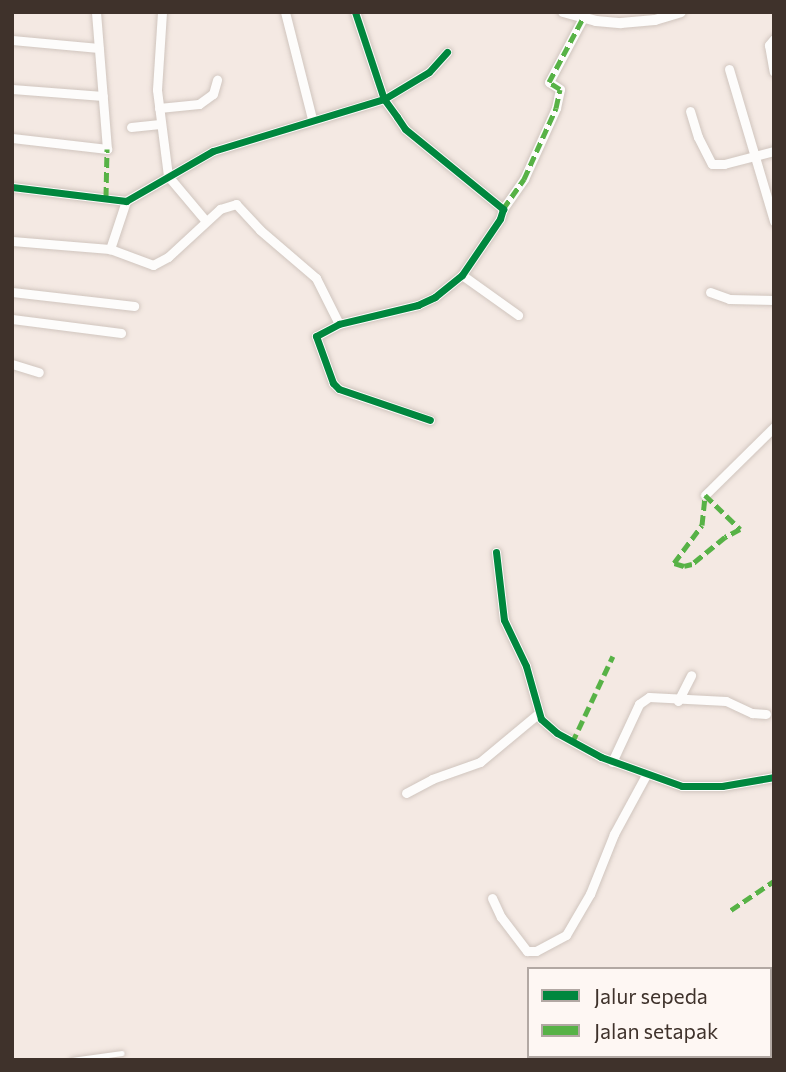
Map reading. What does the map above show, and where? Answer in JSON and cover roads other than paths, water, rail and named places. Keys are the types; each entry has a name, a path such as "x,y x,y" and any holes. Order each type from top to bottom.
{"street":[{"path":"12,138 107,149 96,12"},
{"path":"162,12 157,74 160,124 168,176 205,220"},
{"path":"285,12 312,119"},
{"path":"355,12 384,99 405,129 502,209"},
{"path":"563,12 583,18 635,22 681,12"},
{"path":"430,420 346,393 333,383 316,341 318,332 339,324 418,305 435,297 462,275 500,219 502,209 524,179 555,108 560,89 549,82 583,18"},
{"path":"774,39 769,45 774,72"},
{"path":"12,40 99,48"},
{"path":"12,187 126,201 213,151 384,99 429,72 447,52"},
{"path":"729,69 774,221"},
{"path":"159,108 199,104 213,94 217,80"},
{"path":"12,89 103,96"},
{"path":"691,111 698,137 712,164 724,164 774,151"},
{"path":"131,127 160,124"},
{"path":"110,249 126,201"},
{"path":"12,241 110,249 147,264 160,264 205,220 231,203 240,206 260,230 316,278 339,324"},
{"path":"462,275 519,315"},
{"path":"12,292 134,306"},
{"path":"710,292 729,299 774,300"},
{"path":"12,319 121,333"},
{"path":"12,364 39,372"},
{"path":"705,495 774,427"},
{"path":"496,552 504,620 526,666 539,713 549,726 572,743 612,762 693,788 746,784 774,777"},
{"path":"678,701 691,675"},
{"path":"612,762 639,704 652,696 678,701 726,701 752,713 766,714"},
{"path":"406,793 432,779 480,762 539,713"},
{"path":"492,898 500,918 527,951 536,951 566,934 590,894 614,834 646,775"}],"lane":[{"path":"72,1060 122,1053"}]}
